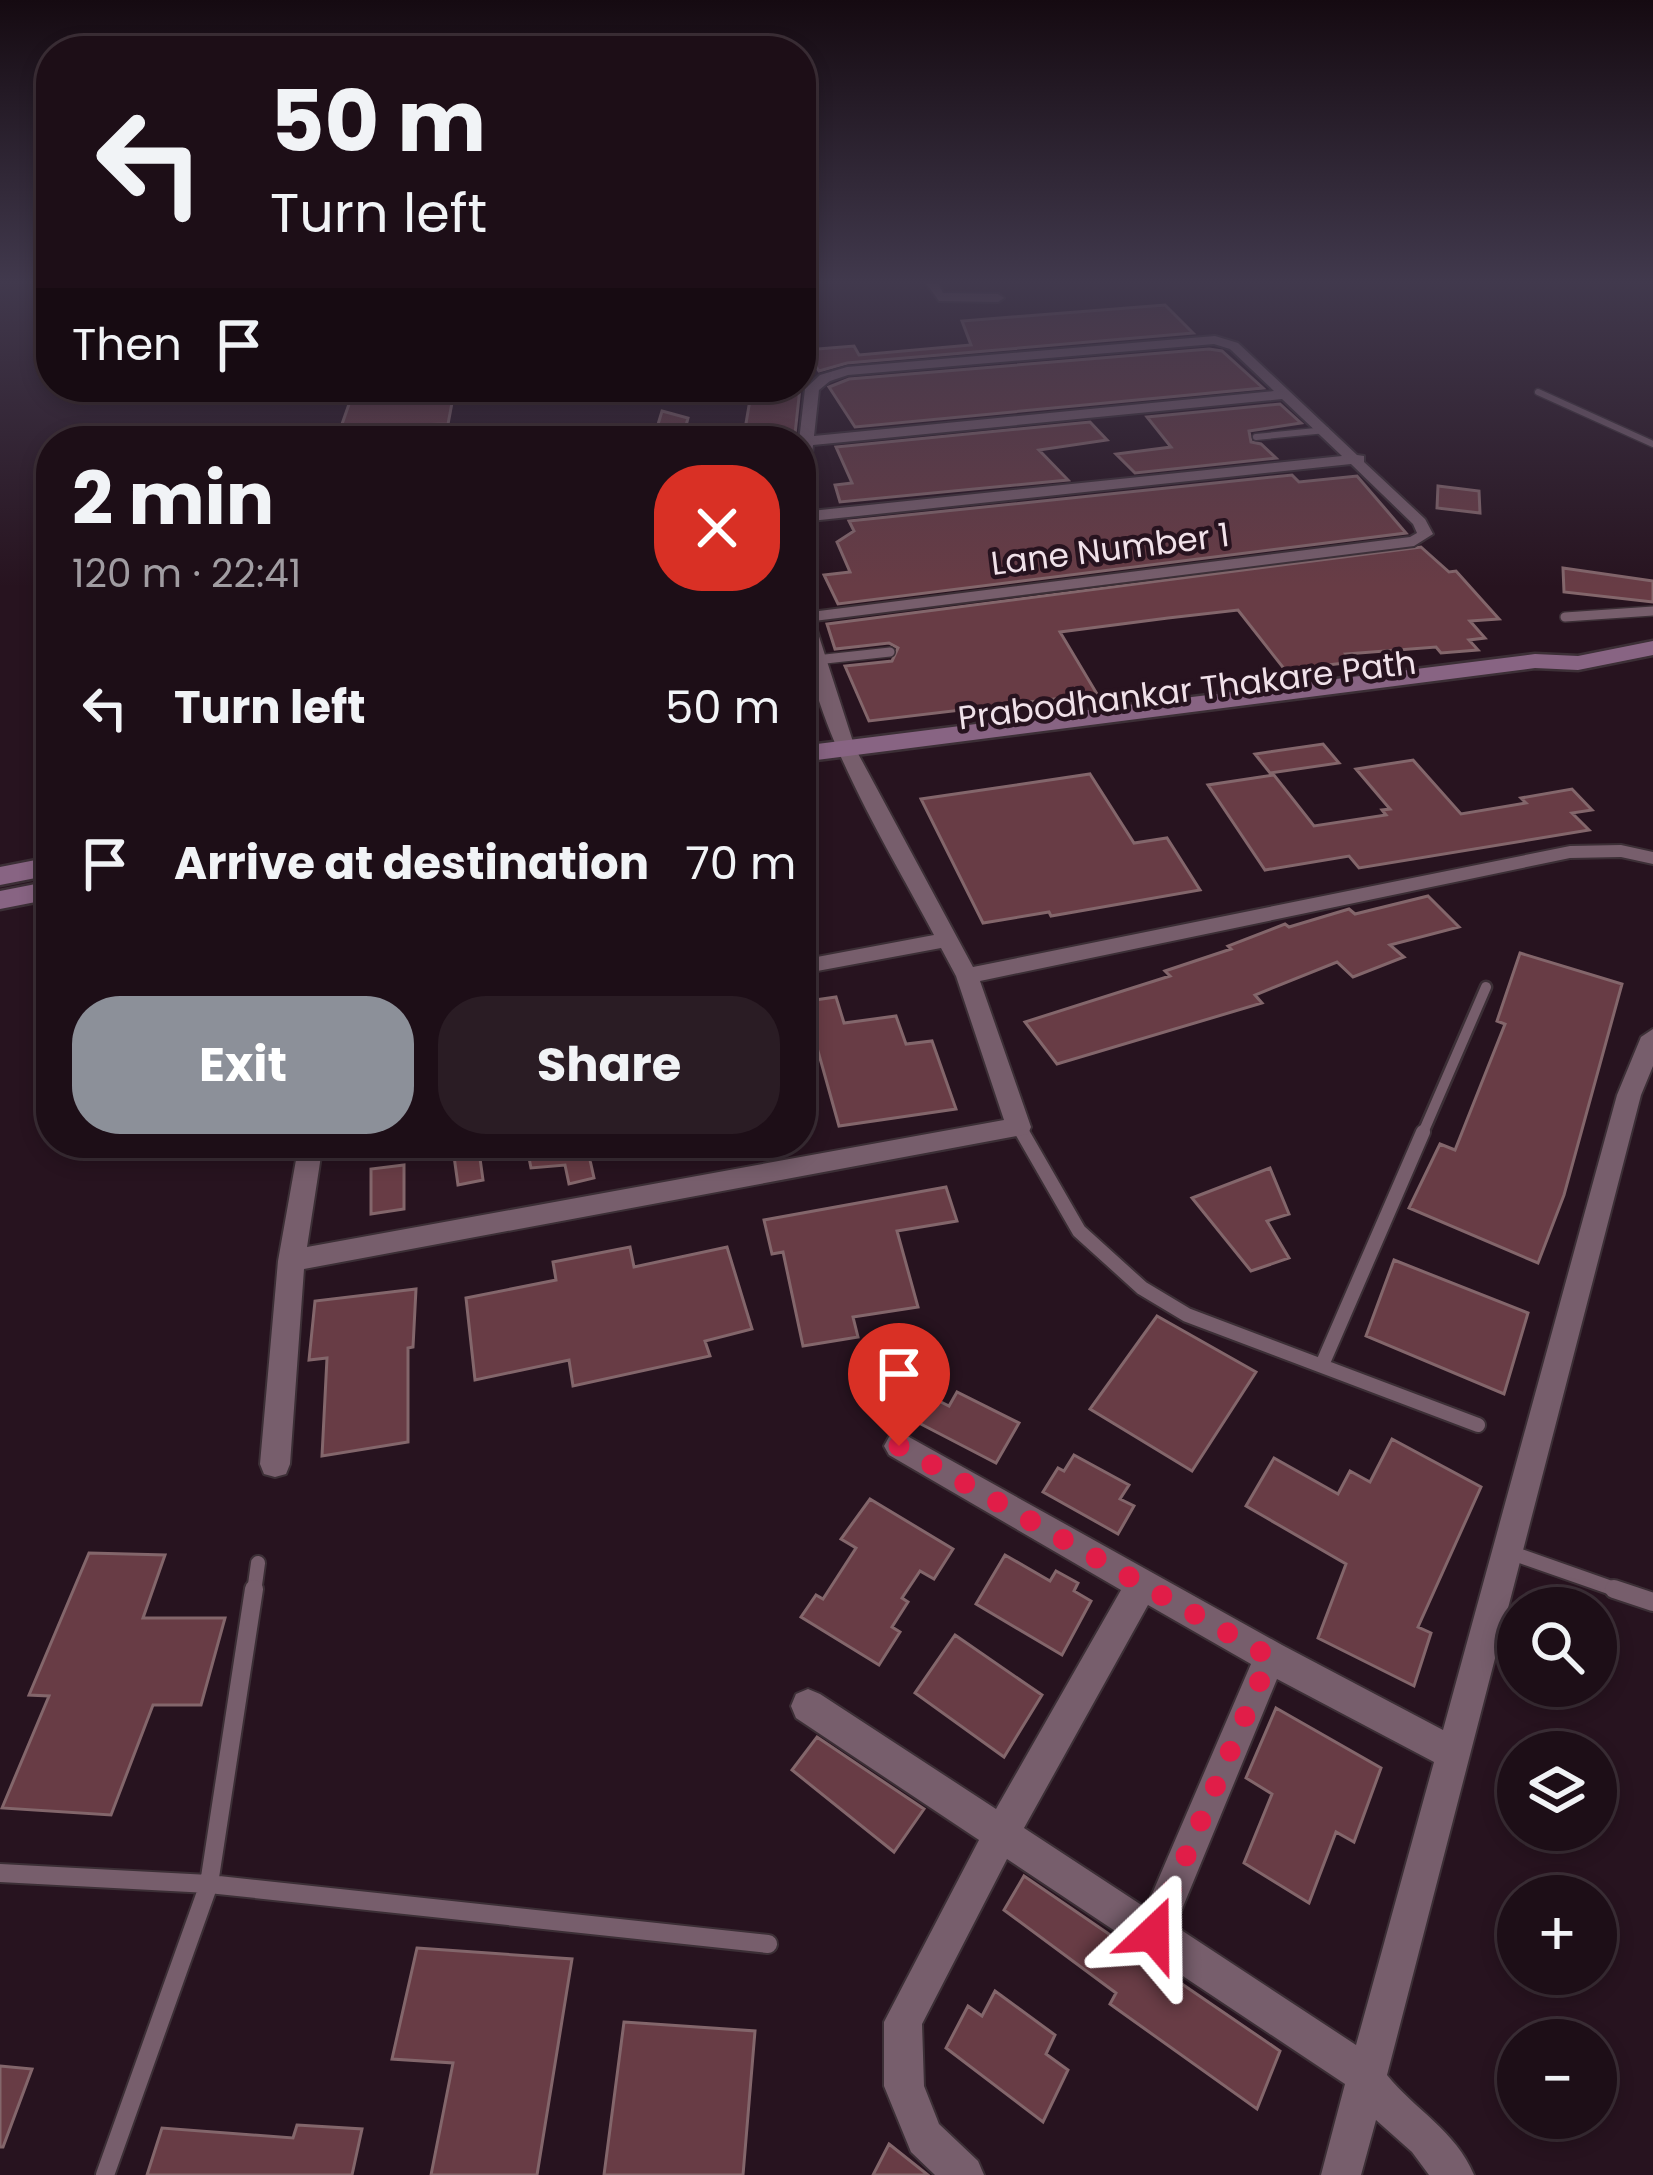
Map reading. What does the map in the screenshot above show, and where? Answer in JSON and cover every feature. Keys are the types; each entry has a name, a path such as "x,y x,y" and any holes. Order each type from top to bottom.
{"main road":[{"name":"Prabodhankar Thakare Path","path":"816,755 851,758 1553,680 1578,663 1653,648"},
{"name":"Prabodhankar Thakare Path","path":"816,771 851,758"},
{"path":"0,876 36,869"},
{"path":"0,900 36,893"}],"street":[{"path":"1277,384 1359,459"},
{"path":"816,440 1287,394"},
{"path":"816,515 1359,459"},
{"name":"Lane Number 1","path":"816,615 1414,542 1425,534 1420,522 1359,459"},
{"path":"291,1261 1018,1126 967,976 851,758 816,660"},
{"path":"967,976 1570,852 1622,851 1653,858"},
{"path":"816,964 947,940"},
{"path":"1341,2175 1629,1095 1653,1037"},
{"path":"275,1465 291,1261 308,1158"},
{"path":"899,1446 1270,1657 1454,1754"},
{"path":"964,2175 925,2138 904,2086 903,2022 1001,1834 1142,1584"},
{"path":"1153,1934 1270,1657"},
{"path":"808,1706 1367,2080 1426,2138 1454,2175"}],"lane":[{"path":"1538,392 1653,444"},
{"path":"1256,437 1326,430"},
{"path":"1565,617 1653,610"},
{"path":"816,660 890,652"},
{"path":"1322,1364 1486,987"},
{"path":"1018,1126 1079,1231 1142,1288 1187,1315 1478,1425"},
{"path":"1508,1551 1653,1602"},
{"path":"105,2175 208,1884 258,1563"},
{"path":"0,1873 208,1884 768,1944"}],"building":[{"path":"1259,384 1263,388 855,427 829,387"},
{"path":"350,402 452,402 448,424 341,426"},
{"path":"750,402 798,402 796,426 746,426"},
{"path":"1280,404 1301,423 1249,431 1251,442 1261,444 1276,458 1135,473 1116,454 1171,447 1147,417"},
{"path":"662,411 688,418 686,426 658,426"},
{"path":"1090,422 1107,440 1039,450 1068,480 840,502 835,485 852,483 836,447"},
{"path":"1292,475 1299,482 1357,476 1406,533 838,604 824,575 850,572 837,542 854,531 849,521"},
{"path":"1438,486 1479,491 1480,513 1437,508"},
{"path":"1421,547 1449,572 1456,571 1499,619 1470,621 1485,638 1469,640 1478,650 1441,653 1436,647 1346,654 1353,662 1285,670 1238,610 1168,618 1060,632 1097,694 869,721 845,666 892,661 898,648 889,643 835,649 827,624"},
{"path":"1563,568 1653,581 1653,602 1564,592"},
{"path":"1323,744 1339,763 1270,773 1255,754"},
{"path":"1413,760 1461,814 1572,789 1592,810 1572,813 1589,830 1359,868 1349,856 1265,870 1208,785 1274,775 1314,826 1386,815 1382,810 1390,809 1356,769"},
{"path":"1090,774 1134,843 1167,838 1200,890 983,923 921,799"},
{"path":"1428,896 1459,927 1390,945 1404,957 1353,977 1337,962 1255,995 1262,1003 1057,1064 1025,1022 1170,976 1165,971 1285,924 1289,927 1349,909 1355,914"},
{"path":"1520,953 1622,984 1564,1195 1538,1263 1409,1208 1440,1144 1455,1150 1505,1024 1497,1021"},
{"path":"836,997 844,1023 896,1016 906,1044 932,1041 956,1109 839,1126 816,1051 816,1000"},
{"path":"454,1158 480,1158 483,1180 458,1185"},
{"path":"529,1158 599,1158 590,1160 594,1178 569,1184 565,1165 531,1168"},
{"path":"404,1165 404,1209 371,1214 371,1169"},
{"path":"1270,1168 1289,1214 1267,1221 1289,1258 1251,1271 1192,1198"},
{"path":"946,1187 957,1221 897,1231 918,1307 853,1317 858,1337 803,1346 783,1252 772,1254 764,1220"},
{"path":"630,1247 634,1267 727,1247 752,1329 705,1341 710,1356 573,1386 569,1360 475,1380 466,1298 556,1280 553,1262"},
{"path":"1394,1260 1528,1313 1504,1394 1366,1336"},
{"path":"416,1289 413,1347 408,1348 408,1442 322,1456 327,1358 309,1360 315,1301"},
{"path":"1157,1316 1256,1372 1192,1471 1090,1409"},
{"path":"905,1384 949,1406 957,1392 1019,1423 996,1463 890,1408"},
{"path":"1392,1439 1481,1487 1418,1627 1431,1633 1414,1686 1318,1638 1346,1564 1246,1506 1274,1458 1338,1494 1350,1471 1370,1482"},
{"path":"1074,1455 1129,1485 1120,1499 1134,1506 1118,1534 1043,1492 1058,1468 1064,1471"},
{"path":"870,1499 953,1549 934,1579 920,1571 902,1598 908,1602 892,1627 900,1632 879,1665 801,1617 816,1595 823,1599 856,1548 841,1539"},
{"path":"89,1553 165,1555 143,1618 225,1618 201,1705 153,1705 111,1815 2,1808 49,1696 29,1695"},
{"path":"1005,1555 1050,1581 1056,1571 1078,1583 1074,1591 1091,1601 1062,1655 976,1604"},
{"path":"955,1635 1042,1695 1004,1757 915,1693"},
{"path":"1276,1708 1381,1768 1354,1842 1336,1832 1309,1903 1244,1863 1272,1794 1246,1778"},
{"path":"817,1737 924,1809 894,1852 792,1770"},
{"path":"1024,1876 1280,2051 1257,2109 1110,2004 1116,1993 1004,1910"},
{"path":"417,1948 572,1959 537,2175 431,2175 453,2063 392,2059"},
{"path":"995,1991 1055,2035 1046,2054 1068,2070 1043,2122 946,2048 968,2006 982,2016"},
{"path":"624,2022 755,2031 743,2175 604,2175"},
{"path":"0,2066 32,2069 3,2147 0,2147"},
{"path":"297,2125 362,2129 352,2175 147,2175 162,2128 293,2138"},
{"path":"889,2144 928,2175 873,2175"}],"route":[{"path":"899,1446 1270,1657 1153,1934"}]}
